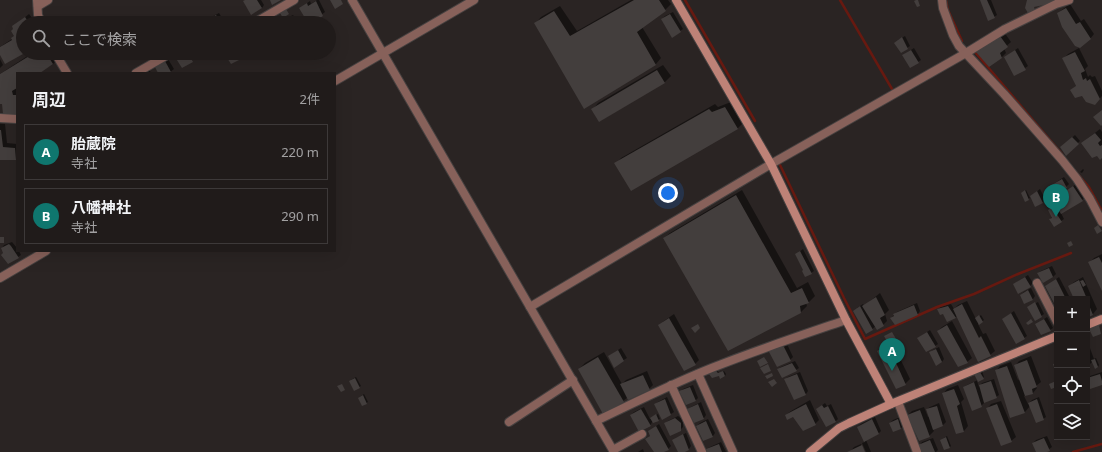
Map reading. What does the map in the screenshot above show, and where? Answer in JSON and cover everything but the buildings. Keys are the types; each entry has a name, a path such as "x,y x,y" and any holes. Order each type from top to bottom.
{"street":[{"path":"38,16 37,3 48,0"},
{"path":"266,16 294,0"},
{"path":"352,0 614,451 642,434"},
{"path":"336,80 474,0"},
{"path":"676,0 771,164 846,320 894,403 917,452"},
{"path":"942,0 943,8 959,46 1062,160 1090,198 1102,222"},
{"path":"530,307 771,164 966,53 1005,29 1056,4 1069,0"},
{"path":"60,60 66,72"},
{"path":"138,72 159,60"},
{"path":"0,118 16,119"},
{"path":"0,278 44,252"},
{"path":"1037,283 1054,316"},
{"path":"1090,324 1102,319"},
{"path":"596,421 721,364 791,338 846,320"},
{"path":"810,452 839,428 894,403 1054,337"},
{"path":"698,374 733,452"},
{"path":"509,422 573,380"},
{"path":"671,386 702,452"}],"waterway":[{"path":"685,0 755,121"},
{"path":"840,0 892,89"},
{"path":"946,0 948,10 962,41"},
{"path":"975,52 1062,154"},
{"path":"780,165 865,339 937,307 974,294 1018,274 1071,253"},
{"path":"1076,172 1089,187 1102,211"},
{"path":"1073,452 1102,444"}],"place":[{"name":"八幡神社","path":"1056,217"},
{"name":"胎蔵院","path":"892,371"}]}
